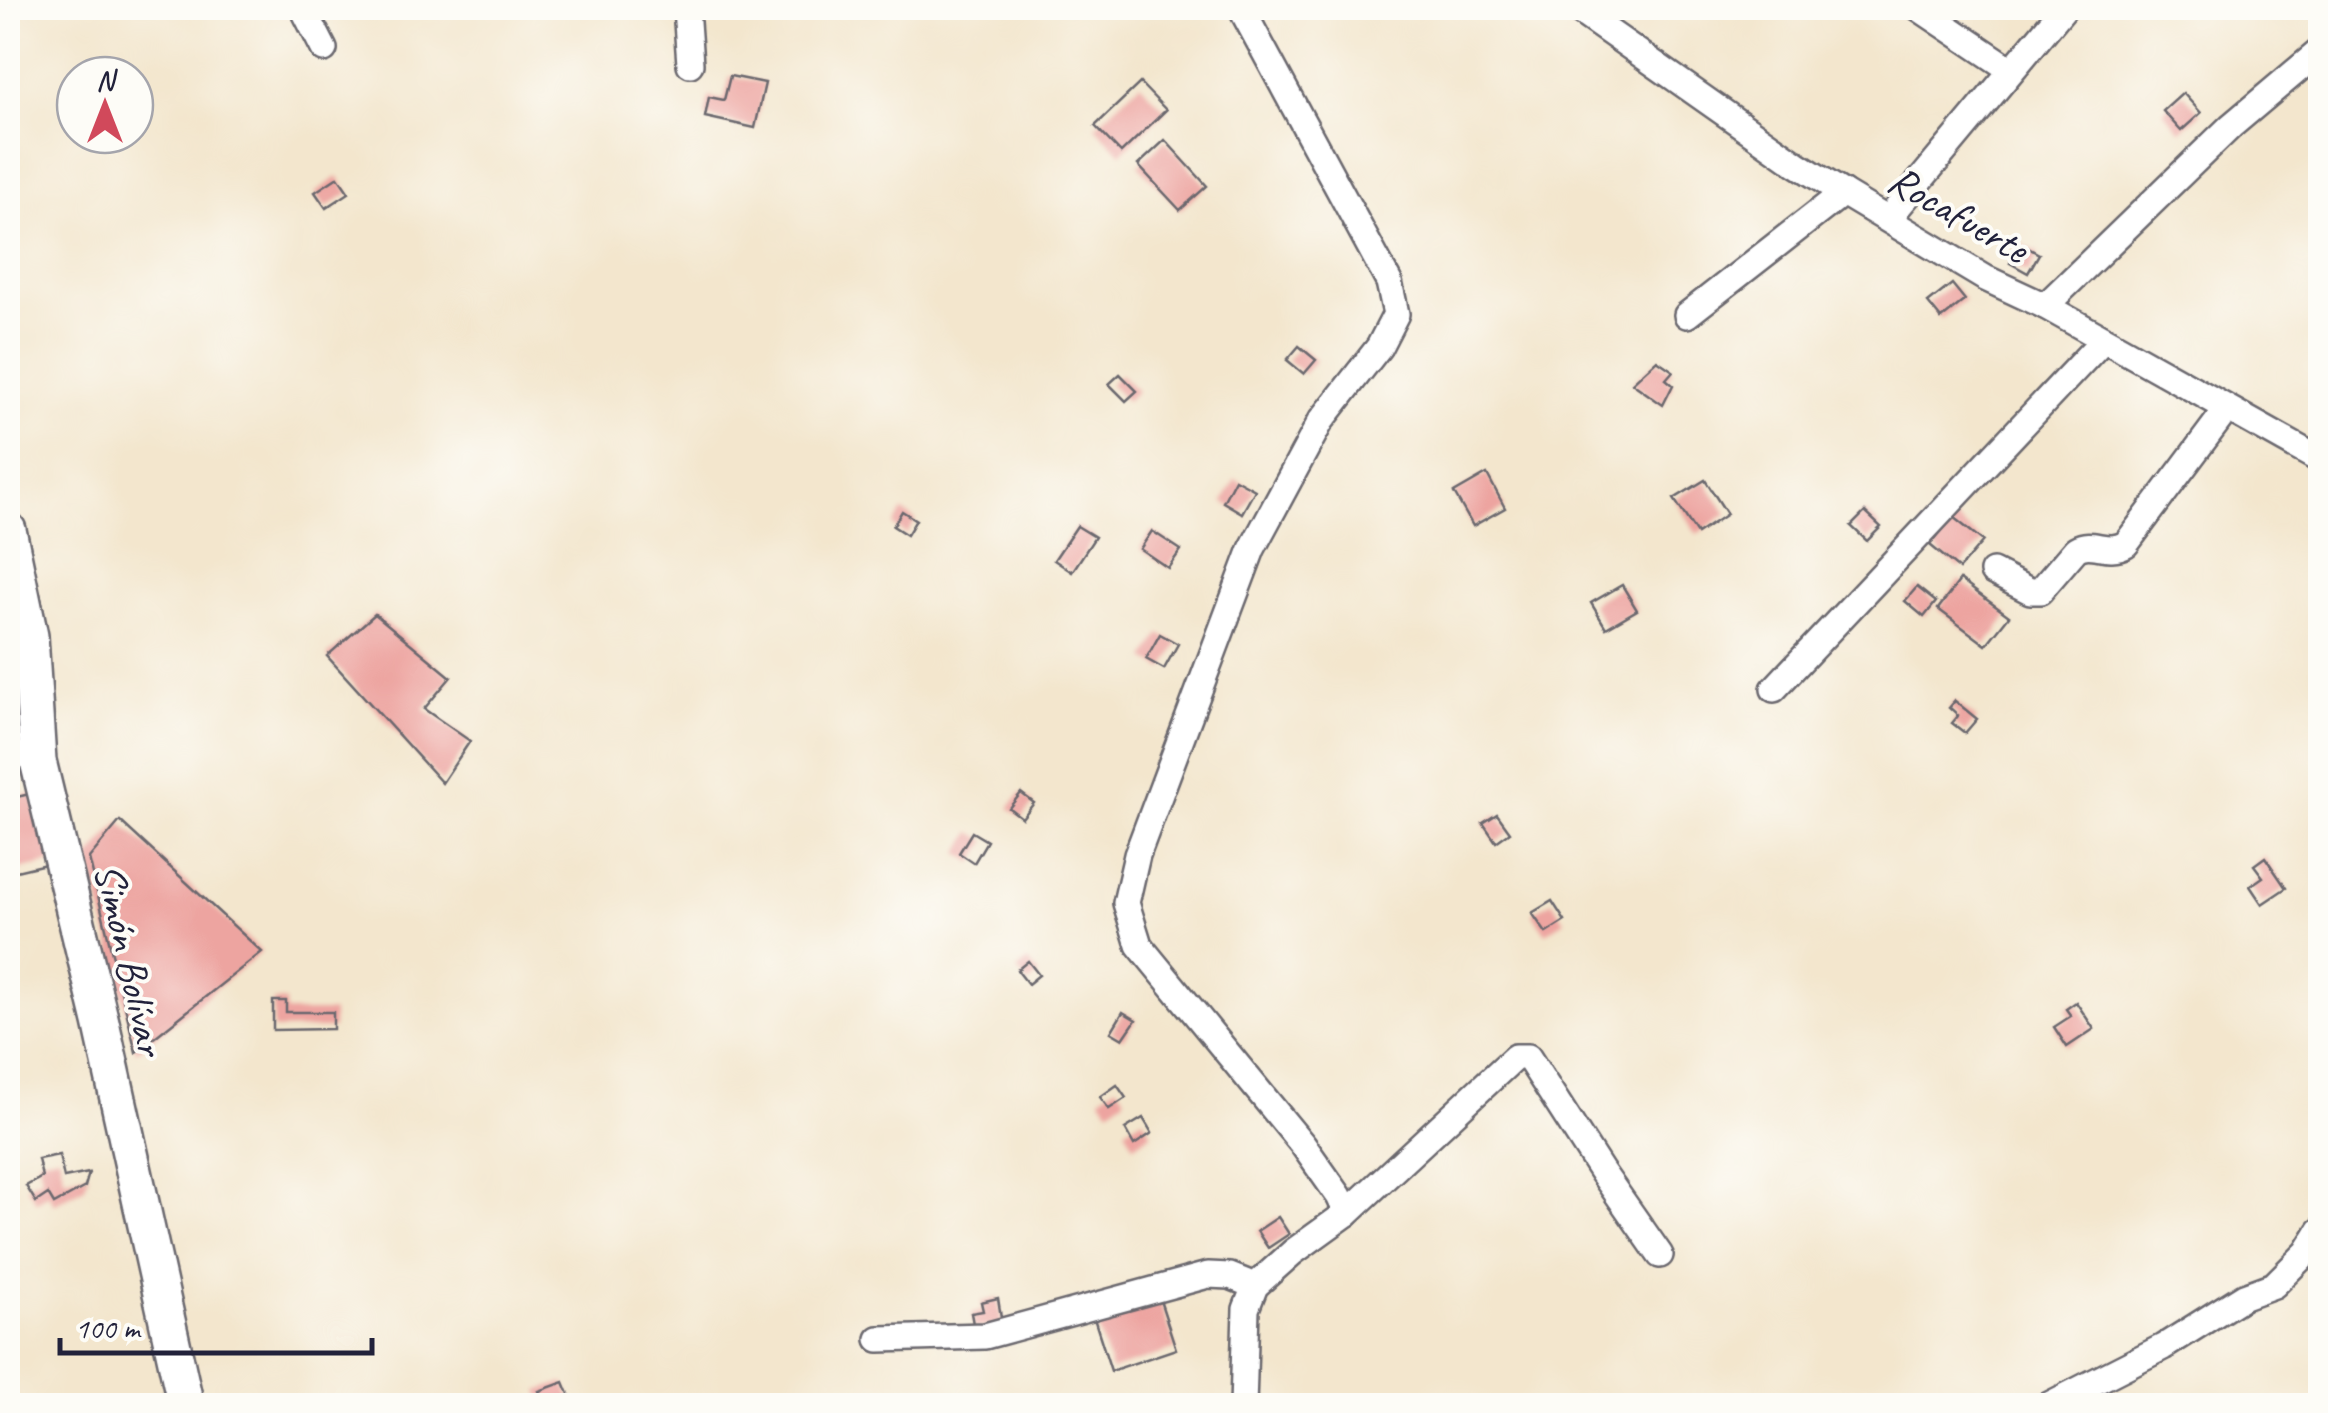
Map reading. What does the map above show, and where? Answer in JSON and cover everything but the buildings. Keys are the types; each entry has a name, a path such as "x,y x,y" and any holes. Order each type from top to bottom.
{"street":[{"path":"303,8 324,49"},
{"path":"686,8 690,64"},
{"path":"1241,8 1390,282 1396,314 1379,347 1321,422 1252,550 1137,855 1126,903 1139,944 1303,1145 1347,1213"},
{"name":"Rocafuerte","path":"1575,8 1843,193 1985,278 2045,306 2320,460"},
{"path":"1919,8 2010,69"},
{"path":"1888,220 2064,8"},
{"path":"2045,306 2231,126 2320,51"},
{"path":"1686,315 1843,193"},
{"path":"1774,689 2103,340"},
{"path":"1993,572 2030,591 2040,591 2082,545 2109,550 2126,544 2227,409"},
{"name":"Simón Bolívar","path":"8,530 30,636 38,761 101,1022 186,1406"},
{"path":"1244,1406 1246,1309 1255,1286 1293,1252 1347,1213 1516,1057 1528,1058 1660,1255"},
{"path":"2046,1406 2164,1347 2244,1296 2274,1285 2307,1252 2320,1231"},
{"path":"878,1339 986,1336 1208,1275 1230,1276 1255,1286"}]}
